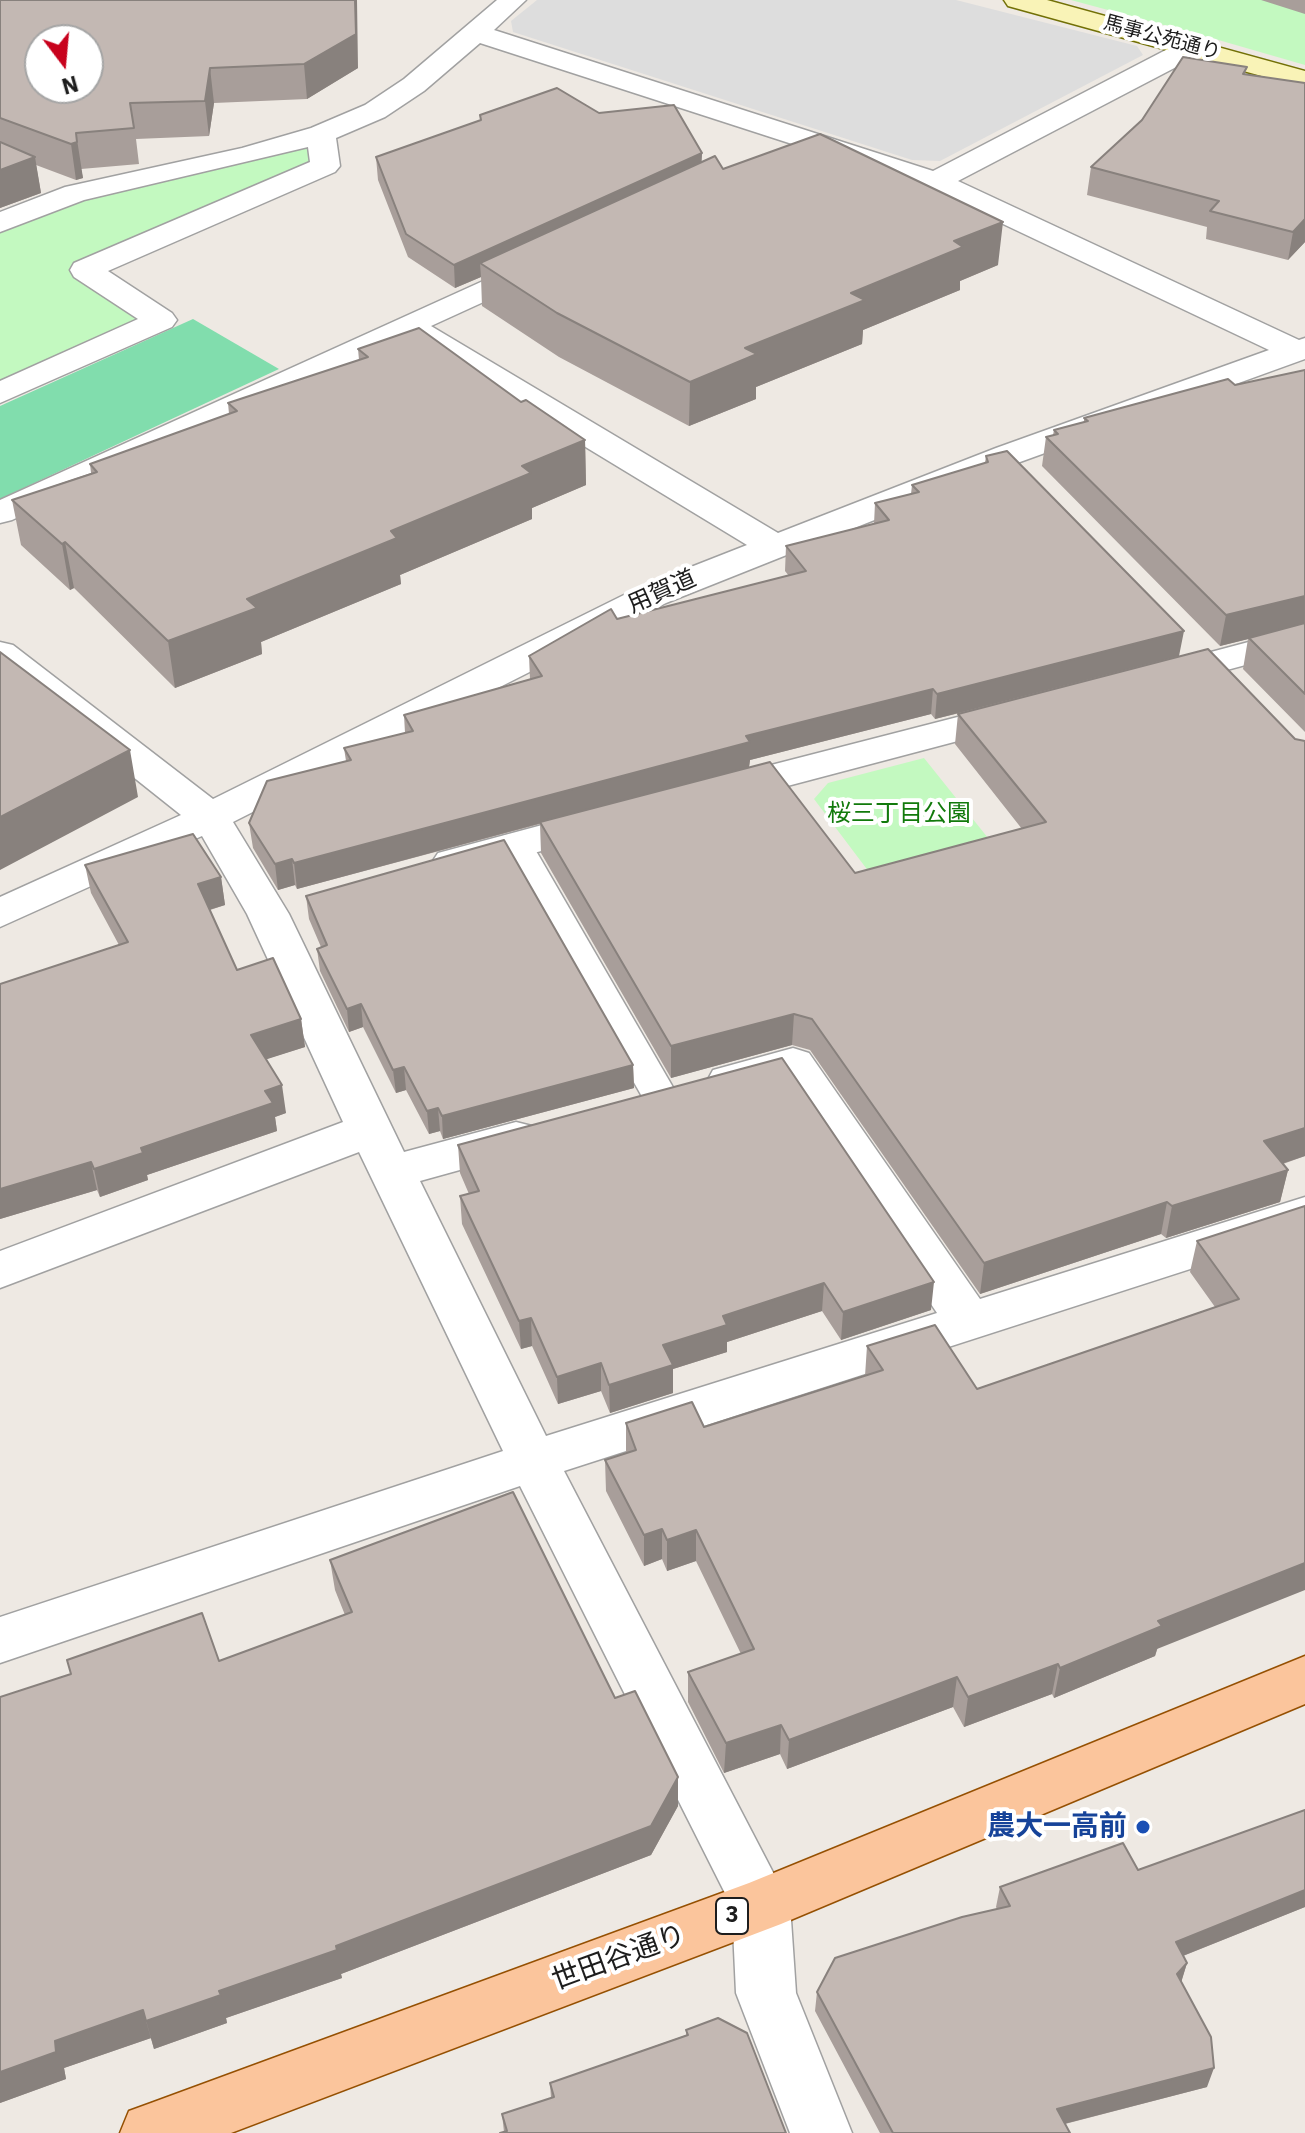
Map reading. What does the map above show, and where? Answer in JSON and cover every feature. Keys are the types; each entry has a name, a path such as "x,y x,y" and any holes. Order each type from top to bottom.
{"main road":[{"name":"世田谷通り","path":"151,2133 761,1905 1305,1679"}],"street":[{"path":"0,223 75,193 248,155 321,134 375,111 414,85 513,0"},
{"name":"馬事公苑通り","path":"1017,0 1195,46 1305,80"},
{"path":"474,32 806,142 935,181 1300,349"},
{"path":"935,181 1195,46"},
{"path":"0,393 161,320 85,270 325,166 321,134"},
{"path":"763,161 806,142"},
{"path":"38,178 75,193"},
{"path":"0,513 564,253"},
{"path":"407,326 772,545"},
{"name":"用賀道","path":"0,913 210,817 653,595 772,545 1018,466 1300,349"},
{"path":"1181,630 1244,695"},
{"path":"1122,687 1305,638"},
{"path":"0,653 210,817 282,910 369,1130 393,1172 533,1461 761,1905 766,1993 821,2133"},
{"path":"682,801 1046,706"},
{"path":"413,873 637,813"},
{"path":"616,1110 793,1064 969,1321"},
{"path":"393,1172 557,1127"},
{"path":"0,1270 369,1130"},
{"path":"0,1640 533,1461 1305,1214"}],"lane":[{"path":"515,844 661,1098"}],"green space":[{"path":"1071,0 1305,0 1305,65 1215,39"},
{"path":"311,144 310,164 69,269 140,320 0,383 0,232 76,200"},
{"path":"193,319 279,369 0,499 0,406"},
{"name":"桜三丁目公園","path":"924,758 988,838 869,872 814,799 828,783"}],"shaded area":[{"path":"537,0 956,0 1137,46 1143,55 940,161 912,160 513,32 511,21"}],"building":[{"path":"0,0 355,0 356,34 304,64 210,68 205,101 130,103 134,128 76,133 77,142 71,144 0,118"},
{"path":"1183,57 1247,67 1243,74 1305,83 1305,219 1293,232 1210,211 1219,201 1091,167 1142,120"},
{"path":"557,88 599,113 674,105 702,153 454,265 406,234 376,157 481,120 480,115"},
{"path":"820,134 1003,222 954,241 963,247 851,293 865,300 745,348 757,354 690,382 557,313 480,263 715,156 723,169"},
{"path":"0,142 35,157 0,170"},
{"path":"419,328 521,402 526,400 585,440 522,466 531,473 391,531 397,538 247,599 257,608 168,641 65,542 62,544 12,500 97,472 90,464 237,411 228,403 368,357 358,349"},
{"path":"1305,370 1305,596 1226,615 1046,437 1058,434 1054,430 1088,421 1084,418 1228,379 1235,385"},
{"path":"1007,451 1184,631 937,694 933,689 746,736 750,742 294,863 292,859 275,864 249,823 267,781 351,760 344,748 413,731 404,715 542,676 529,656 611,609 617,619 806,571 786,546 889,520 875,503 919,492 912,485 988,462 986,456"},
{"path":"1305,623 1305,694 1249,638"},
{"path":"1208,649 1295,739 1305,741 1305,1128 1264,1141 1288,1170 1172,1206 1167,1202 984,1263 812,1019 794,1014 671,1046 540,822 770,762 855,873 1046,822 958,714"},
{"path":"0,652 130,750 0,817"},
{"path":"193,834 221,877 198,884 237,970 273,958 301,1019 251,1035 282,1085 265,1091 273,1103 141,1148 143,1153 94,1169 91,1162 0,1189 0,984 128,942 85,865"},
{"path":"504,840 633,1065 442,1116 438,1108 427,1111 404,1067 393,1070 361,1004 347,1009 317,949 327,945 306,896"},
{"path":"782,1058 934,1282 843,1312 824,1283 723,1316 727,1325 663,1345 673,1365 609,1385 601,1363 557,1377 531,1318 519,1321 460,1196 479,1191 458,1145"},
{"path":"1305,1206 1305,1563 1158,1621 1162,1626 1060,1668 1058,1664 968,1697 957,1677 789,1740 781,1725 726,1743 688,1672 754,1649 696,1530 667,1540 662,1529 644,1535 605,1460 636,1450 626,1423 692,1402 704,1427 883,1370 867,1346 935,1325 977,1389 1239,1299 1197,1241"},
{"path":"513,1492 615,1698 635,1691 678,1777 651,1826 336,1946 337,1950 219,1991 221,1995 146,2021 143,2010 55,2041 56,2052 0,2072 0,1697 71,1674 67,1660 202,1613 219,1661 352,1612 330,1560"},
{"path":"1305,1810 1305,1890 1176,1942 1187,1963 1177,1974 1211,2037 1214,2068 1057,2109 1070,2133 893,2133 817,1992 835,1958 962,1917 1010,1906 1000,1887 1123,1843 1138,1870"},
{"path":"718,2018 747,2033 786,2133 500,2133 507,2131 502,2114 554,2097 550,2083 688,2035 686,2030"}],"place":[{"name":"農大一高前","path":"1143,1827"}]}
